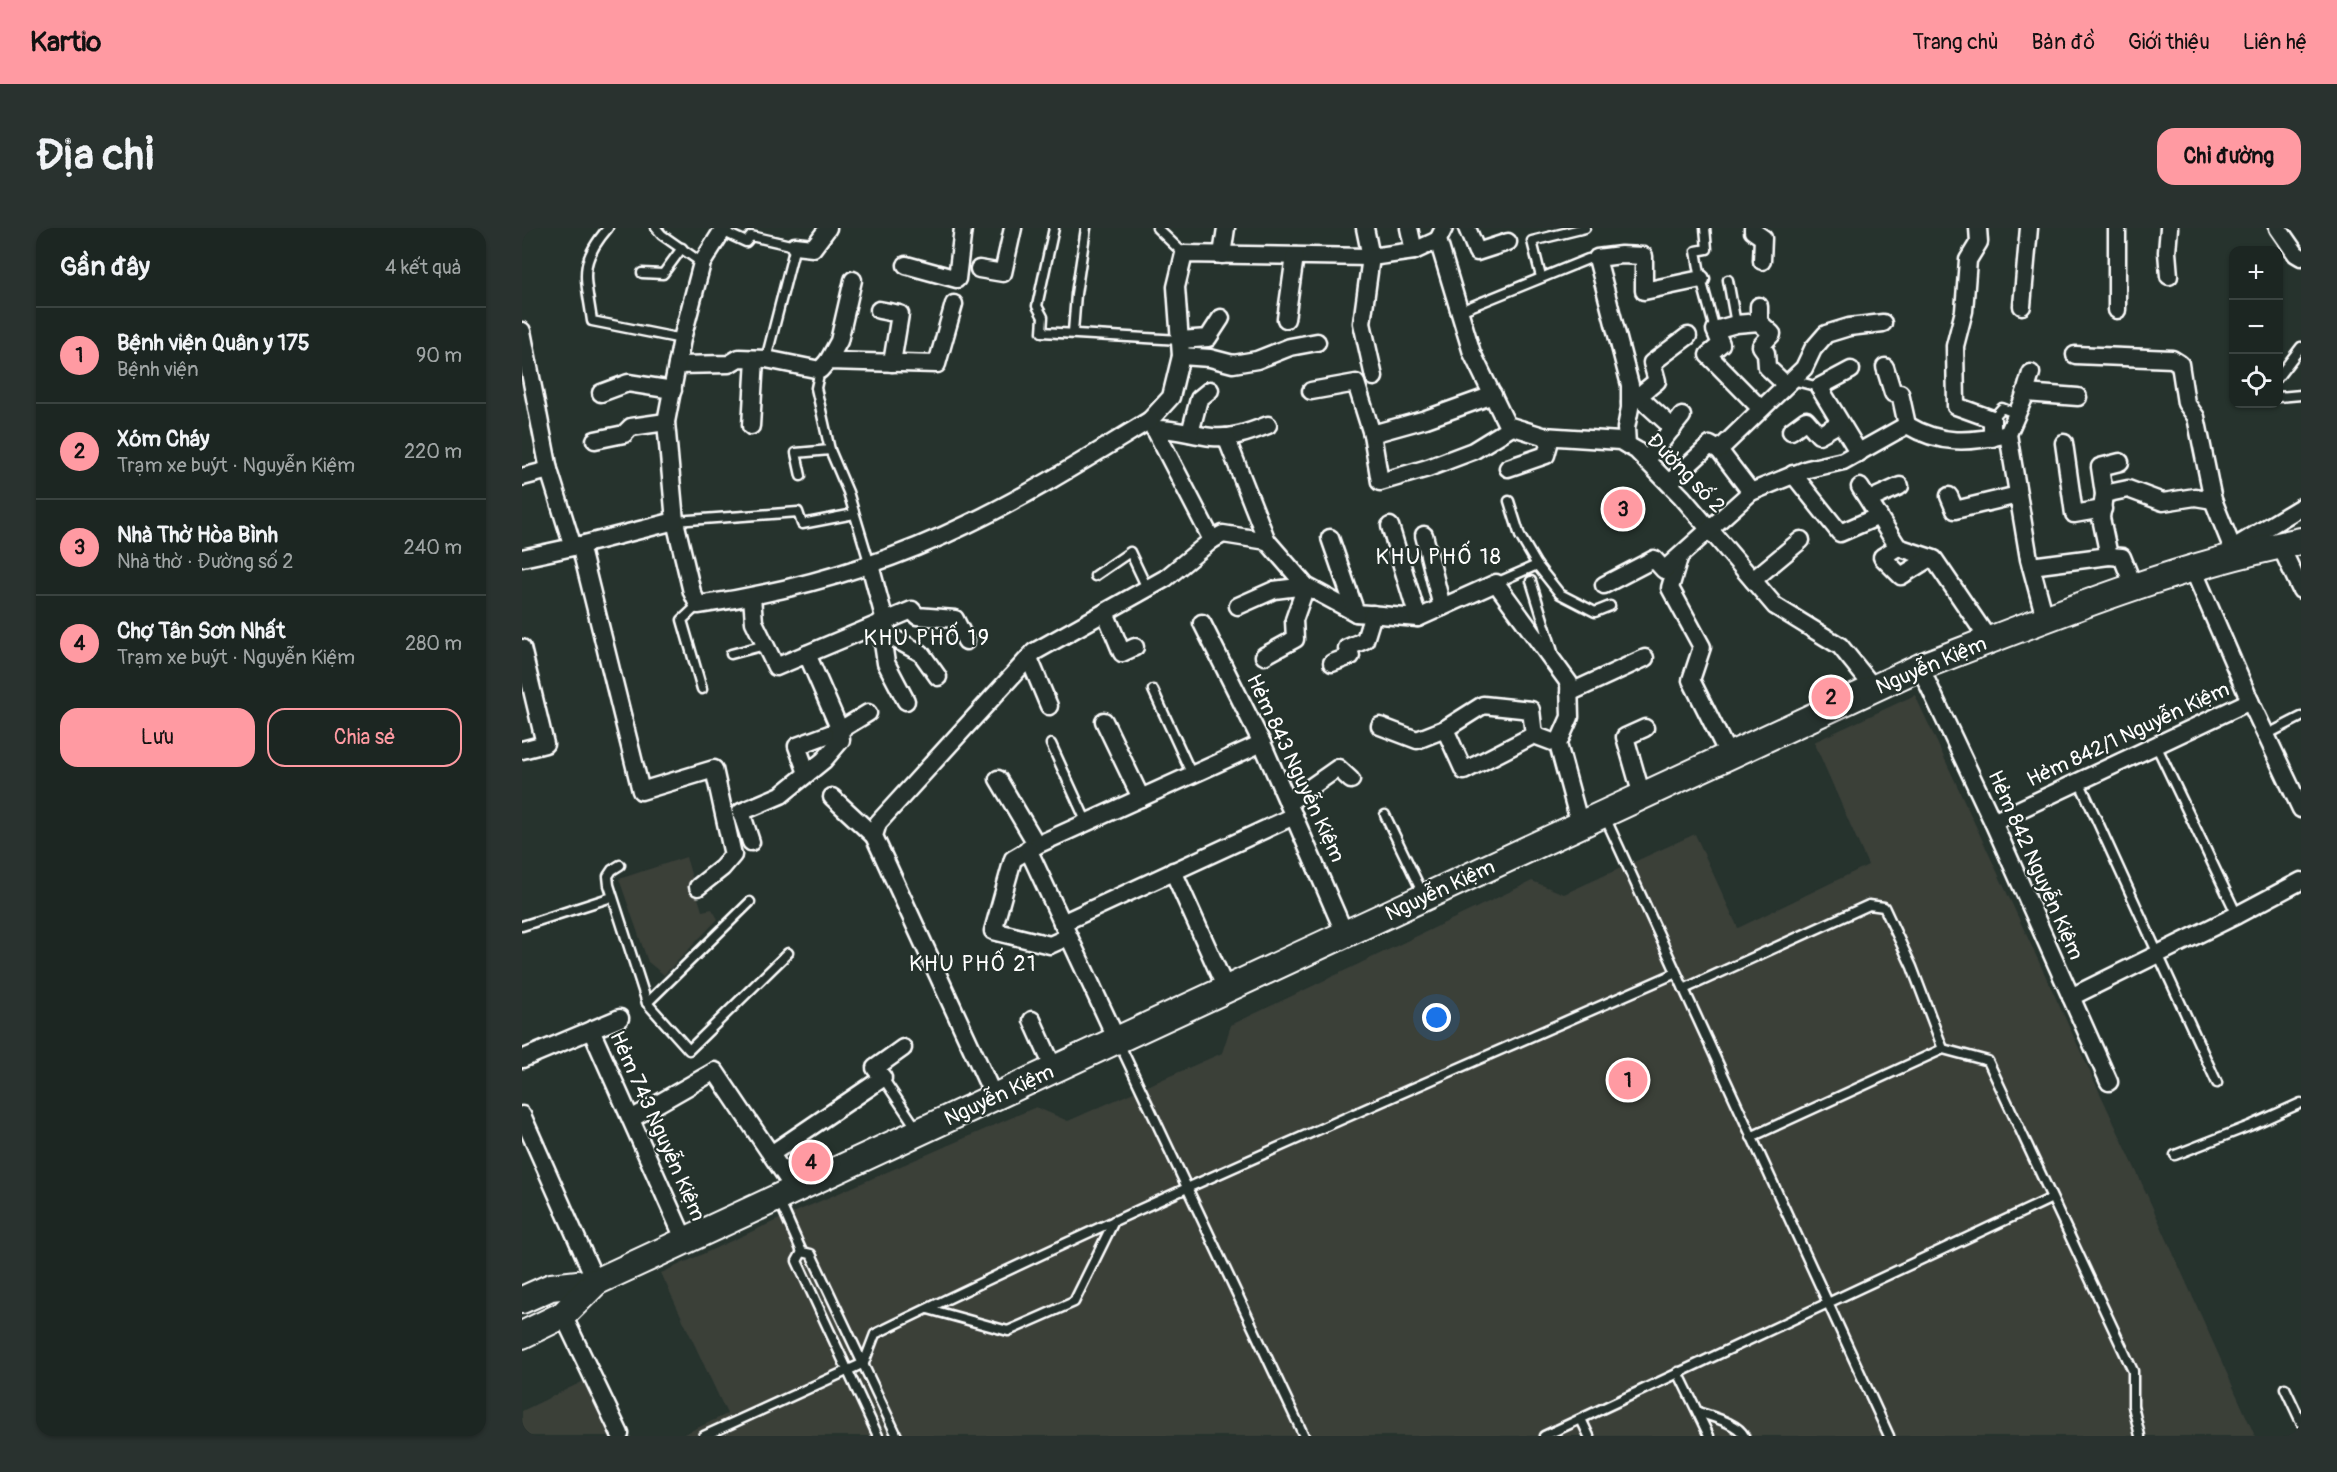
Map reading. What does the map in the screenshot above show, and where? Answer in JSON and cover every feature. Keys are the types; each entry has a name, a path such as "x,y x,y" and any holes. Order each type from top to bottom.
{"main road":[{"name":"Nguyễn Kiệm","path":"522,1300 551,1287 596,1282 1920,667 2045,618 2193,569 2234,552 2291,543"},
{"path":"522,1335 596,1282"},
{"path":"522,1317 560,1308"}],"street":[{"path":"795,246 813,248 828,228"},
{"path":"906,265 957,279 963,228"},
{"path":"979,269 1003,273 1014,228"},
{"path":"1222,255 1226,228"},
{"path":"1365,228 1371,257 1362,323 1374,376"},
{"path":"1409,228 1414,251"},
{"path":"1467,228 1477,252 1508,242"},
{"path":"1753,228 1753,231 1763,238 1762,261"},
{"path":"1978,228 1978,242 1968,260 1964,311 1955,346 1956,406 1992,419 2000,436 2018,495 2031,566 2045,618"},
{"path":"2022,306 2029,228"},
{"path":"2117,228 2117,310"},
{"path":"2169,228 2166,252 2169,276"},
{"path":"2278,228 2301,258"},
{"path":"722,229 702,263 682,339 666,422 675,521 692,592 698,605 752,597 870,565 968,524 1152,424 1171,397 1180,348 1176,287 1184,254 1371,257 1414,251 1441,234 1472,352 1508,425 1512,427 1473,451 1428,468 1380,482 1372,434 1356,384 1311,391"},
{"path":"1646,461 1678,422 1635,400 1597,258 1621,255 1644,256 1644,291 1701,279"},
{"path":"1286,319 1295,256"},
{"path":"824,365 839,341 853,280"},
{"path":"677,365 729,364 739,358 824,365 937,364 954,304"},
{"path":"879,310 900,314 892,363"},
{"path":"1761,409 1708,355 1721,344 1715,330 1737,324 1759,314 1772,334 1761,346 1766,353 1767,367 1789,383"},
{"path":"1180,348 1208,338 1221,318"},
{"path":"1719,450 1804,368 1813,349 1826,334 1849,327 1883,323"},
{"path":"522,331 549,470 577,546 641,791 714,770 734,855 723,868 698,887"},
{"path":"1627,445 1626,428 1635,400 1657,381 1652,363 1688,336"},
{"path":"1180,348 1233,364 1257,360 1290,347 1317,342"},
{"path":"2075,355 2177,361 2182,371 2187,407 2196,417 2213,501 2234,552 2301,507"},
{"path":"751,426 760,359"},
{"path":"1885,367 1893,393 1900,393 1906,425 1925,436 1957,441 2000,436 2017,414 2031,373"},
{"path":"1851,370 1818,387 1859,453"},
{"path":"601,393 628,383 672,390"},
{"path":"1190,433 1199,399 1210,390"},
{"path":"2025,393 2078,397"},
{"path":"1372,434 1426,419 1493,395"},
{"path":"1791,431 1806,420 1819,435 1840,423"},
{"path":"595,440 624,434 631,427 666,422"},
{"path":"1152,424 1213,437 1238,436 1268,425"},
{"path":"1152,424 1212,540"},
{"path":"1604,585 1654,559 1664,570 1751,492 1808,469 1843,461 1906,425"},
{"name":"Đường số 2","path":"1512,427 1551,437 1620,441 1627,445 1669,483 1775,606 1840,646 1874,688"},
{"path":"1226,437 1267,542 1306,586 1356,613 1418,618 1496,583 1569,683 1570,717 1558,744 1580,825"},
{"path":"1508,468 1546,455 1551,437"},
{"path":"2064,443 2074,514 2128,489 2163,502 2195,497 2213,501"},
{"path":"1669,483 1710,445 1719,450 1751,492"},
{"path":"2109,556 2101,518 2104,502 2100,467 2121,462"},
{"path":"522,477 549,470"},
{"path":"1794,474 1840,532 1879,516"},
{"path":"1900,486 1864,494 1898,547 1934,559 1989,640"},
{"path":"1949,496 1955,510 2018,495"},
{"path":"522,558 675,521"},
{"path":"1390,526 1418,618"},
{"path":"874,836 878,824 1034,652 1166,578 1212,540 1223,534 1267,542"},
{"path":"1424,535 1442,607"},
{"path":"1330,538 1356,613"},
{"path":"1753,580 1801,540"},
{"path":"2291,543 2301,590"},
{"path":"1898,547 1882,557 1901,576 1930,558"},
{"path":"2031,566 2109,556 2122,557 2134,587"},
{"path":"1679,558 1670,588 1702,647 1691,680 1729,756"},
{"path":"870,565 884,617 880,623 886,663 906,701"},
{"path":"2193,569 2250,701 2301,809"},
{"path":"1238,606 1275,590 1306,586"},
{"path":"1264,656 1295,639 1294,620 1306,586"},
{"path":"752,597 754,622 776,667 912,610 917,616 955,619 966,641"},
{"path":"1105,612 1122,652 1135,647"},
{"path":"1332,663 1351,656 1347,648 1365,640 1373,614"},
{"path":"880,623 893,638 921,653 938,677"},
{"name":"Hẻm 843 Nguyễn Kiệm","path":"1202,623 1262,743 1346,934"},
{"path":"522,648 545,744 522,750"},
{"path":"751,842 741,812 781,795 824,760 841,740 840,730 807,654"},
{"path":"1029,658 1049,706"},
{"path":"1569,693 1645,658"},
{"name":"Hẻm 842 Nguyễn Kiệm","path":"1920,667 1993,822 2109,1082"},
{"name":"Hẻm 842/1 Nguyễn Kiệm","path":"1993,822 2250,701"},
{"path":"1380,726 1417,740 1445,729 1483,705 1531,710 1534,735"},
{"path":"807,773 797,746 840,730 868,713"},
{"path":"1104,721 1141,798"},
{"path":"1642,796 1625,737 1645,728"},
{"path":"1445,729 1464,771 1534,735 1558,744"},
{"path":"1262,743 1033,847 1013,859 993,931 1050,945 1065,930 1291,809 1338,768 1351,780"},
{"path":"998,779 1033,847 1065,930 1117,1040"},
{"path":"832,797 874,836 994,1097"},
{"path":"1173,871 1226,989"},
{"path":"2071,997 2301,881"},
{"name":"Hẻm 743 Nguyễn Kiệm","path":"522,1059 620,1018"},
{"path":"1032,1020 1054,1069"},
{"name":"Hẻm 743 Nguyễn Kiệm","path":"591,1030 685,1241"},
{"path":"771,1154 883,1078 876,1068 903,1048"},
{"path":"631,1119 716,1071 771,1154 786,1194"},
{"path":"522,1114 596,1282"},
{"path":"560,1308 620,1434"}],"lane":[{"path":"608,228 593,245 585,268 592,321 682,339"},
{"path":"656,228 662,236 702,263"},
{"path":"1054,228 1037,306 1042,317 1042,332 1073,332 1180,348"},
{"path":"1073,332 1086,228"},
{"path":"1157,228 1184,254"},
{"path":"1541,277 1532,241 1585,228"},
{"path":"1706,228 1707,249 1696,251 1715,330"},
{"path":"722,229 746,242 751,236 795,246 760,359"},
{"path":"642,273 663,274 682,248"},
{"path":"1460,311 1519,289 1541,277 1588,259"},
{"path":"1728,280 1737,324"},
{"path":"2283,370 2301,347"},
{"path":"824,365 816,388 830,450 848,492 870,565"},
{"path":"1789,383 1818,387"},
{"path":"2283,397 2301,395"},
{"path":"1992,419 2002,408 2017,414"},
{"path":"801,476 796,453 830,450"},
{"path":"1509,501 1520,536 1537,565 1560,594 1595,612 1610,606"},
{"path":"675,521 798,512 802,524 854,514"},
{"path":"1095,576 1130,552 1147,588"},
{"path":"1496,583 1537,565"},
{"path":"1531,581 1557,666"},
{"path":"698,605 682,620 702,689"},
{"path":"731,654 765,645"},
{"path":"1153,690 1192,775"},
{"path":"2266,735 2301,717"},
{"path":"1051,744 1087,823"},
{"path":"2156,745 2237,915"},
{"path":"2079,781 2217,1083"},
{"path":"1603,814 1889,1436"},
{"path":"1385,815 1424,897"},
{"path":"620,865 608,876 612,897 647,1003 689,1050 788,953"},
{"path":"522,926 612,897"},
{"path":"647,1003 750,902"},
{"path":"1684,989 1869,904 1884,907 1912,967 1943,1049"},
{"path":"704,1436 864,1363 875,1335 928,1309 1114,1221 1676,973"},
{"path":"1117,1040 1304,1436"},
{"path":"1751,1137 1943,1049 1988,1061 2050,1199 2133,1371 2133,1406 2140,1436"},
{"path":"883,1078 919,1132"},
{"path":"2175,1155 2301,1103"},
{"path":"786,1194 802,1252 797,1261 878,1436"},
{"path":"1544,1436 2050,1199"},
{"path":"928,1309 1008,1332 1074,1302 1114,1221"},
{"path":"802,1252 811,1254 897,1436"},
{"path":"1678,1372 1709,1436"},
{"path":"2286,1388 2301,1422"},
{"path":"1698,1412 1742,1431 1744,1436"},
{"path":"1581,1419 1589,1436"}],"shaded area":[{"path":"1915,695 2139,1177 2255,1436 680,1436 727,1414 661,1273 1036,1107 1068,1121 1222,1053 1231,1025 1532,881 1564,894 1695,834 1738,928 1868,865 1814,742"},
{"path":"686,857 702,911 712,909 718,919 664,975 648,962 619,879"},
{"path":"588,1379 614,1436 522,1436 522,1411"}],"place":[{"name":"Nhà Thờ Hòa Bình","path":"1623,509"},
{"name":"Xóm Cháy","path":"1831,697"},
{"name":"Bệnh viện Quân y 175","path":"1628,1080"},
{"name":"Chợ Tân Sơn Nhất","path":"811,1162"}],"district":[{"name":"KHU PHỐ 18","path":"1439,556"},
{"name":"KHU PHỐ 19","path":"927,637"},
{"name":"KHU PHỐ 21","path":"973,963"}]}
